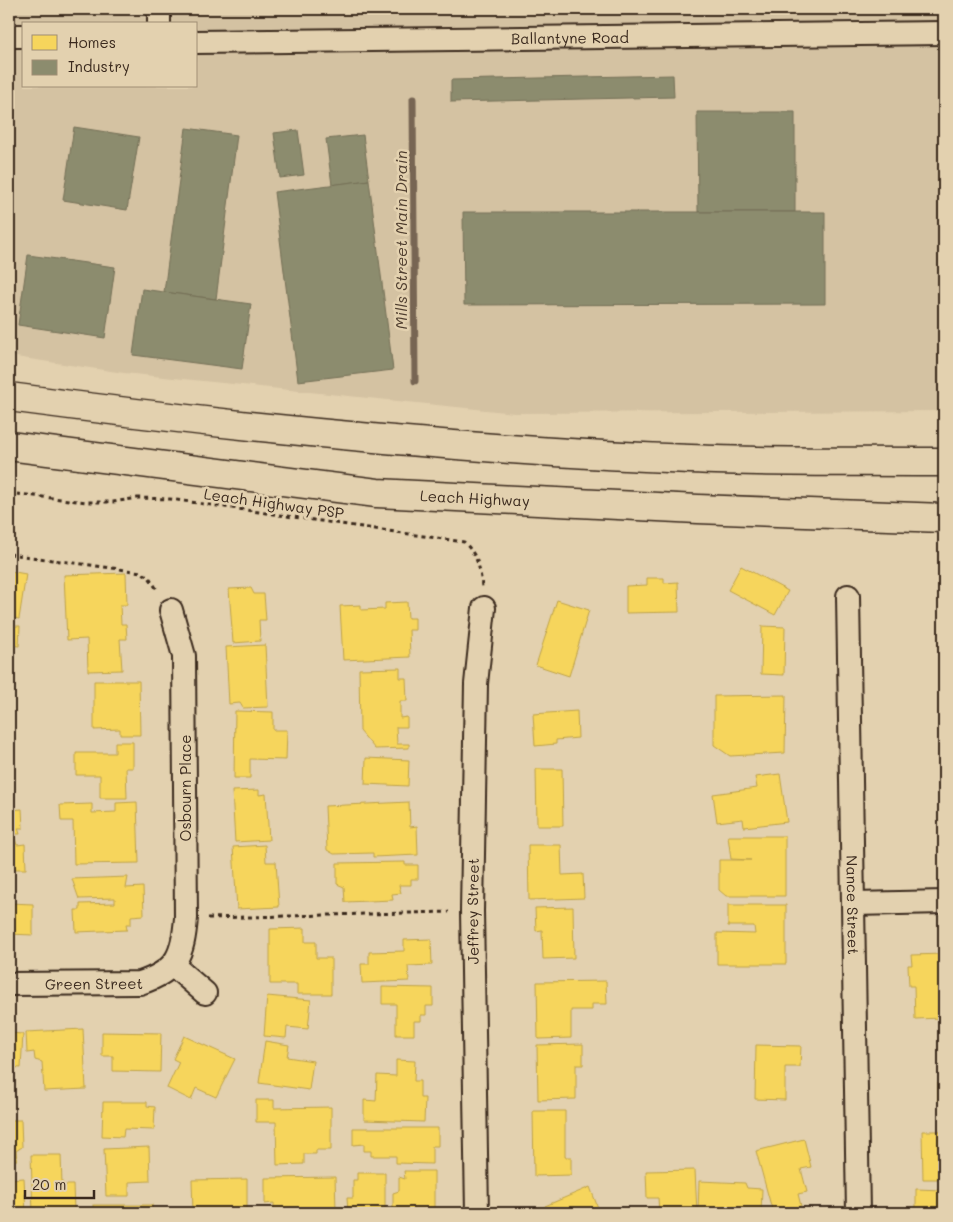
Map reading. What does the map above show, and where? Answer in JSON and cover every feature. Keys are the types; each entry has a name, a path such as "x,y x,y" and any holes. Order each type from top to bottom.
{"highway":[{"path":"9,397 114,411 411,442 690,459 944,462"},
{"path":"744,460 944,445"},
{"name":"Leach Highway","path":"9,446 377,493 698,509 944,518"}],"street":[{"path":"159,9 159,22"},
{"name":"Ballantyne Road","path":"198,42 944,33"},
{"path":"9,36 22,36"},
{"name":"Nance Street","path":"848,596 858,1213"},
{"name":"Jeffrey Street","path":"477,1213 472,911 476,684 484,608"},
{"name":"Osbourn Place","path":"172,610 184,656 186,918 184,944 174,966"},
{"path":"854,904 944,902"},
{"path":"174,966 205,993"},
{"name":"Green Street","path":"9,984 140,983 158,978 174,966"}],"path":[{"name":"Leach Highway PSP","path":"9,493 86,502 113,502 138,498 170,499 464,542 475,553 480,570 484,608"},
{"path":"9,554 141,572 148,577 172,610"},
{"path":"186,918 472,911"}],"shaded area":[{"path":"9,9 944,9 944,411 515,413 124,373 9,356"}],"building: Homes":[{"path":"741,566 788,591 775,615 728,590"},
{"path":"9,571 26,574 19,619 9,617"},
{"path":"126,573 127,605 120,605 121,624 126,624 127,639 120,639 122,670 88,671 87,639 67,640 64,575"},
{"path":"647,578 664,578 664,583 678,582 679,612 626,613 626,586 647,585"},
{"path":"251,588 254,594 264,594 266,620 259,620 260,641 233,643 229,589"},
{"path":"557,600 589,610 569,676 536,665"},
{"path":"407,602 408,618 415,618 415,630 409,630 410,657 343,660 340,606 361,605 361,610 385,609 385,603"},
{"path":"9,626 20,626 19,646 9,645"},
{"path":"762,626 785,627 784,675 761,674"},
{"path":"265,645 268,707 243,708 240,703 229,704 226,647"},
{"path":"400,668 400,678 406,678 407,701 400,701 400,718 407,717 407,727 396,727 397,744 409,744 409,748 375,749 360,731 359,669"},
{"path":"94,681 139,681 140,735 120,735 120,729 94,730"},
{"path":"786,695 785,753 730,756 714,745 714,696"},
{"path":"235,711 273,712 273,730 287,730 286,760 250,759 250,778 234,778"},
{"path":"577,711 578,738 556,740 556,744 535,746 533,714"},
{"path":"115,742 133,742 133,768 126,768 127,798 100,798 100,775 76,775 76,753 115,753"},
{"path":"9,758 12,758 12,798 9,798"},
{"path":"366,758 409,760 408,786 365,784"},
{"path":"536,769 562,769 563,826 537,826"},
{"path":"780,774 787,822 744,827 743,819 717,822 713,794 757,788 755,777"},
{"path":"259,790 259,795 266,794 269,840 235,842 232,791"},
{"path":"137,802 139,863 74,864 73,821 61,821 60,805 92,804 92,813 116,812 116,803"},
{"path":"409,802 410,827 417,826 418,855 373,857 373,853 334,854 327,850 325,806"},
{"path":"22,809 23,828 18,828 20,834 9,834 9,810"},
{"path":"728,836 785,836 785,896 726,896 719,890 719,860 751,860 731,859"},
{"path":"9,839 15,839 17,845 25,844 26,869 9,869"},
{"path":"265,845 266,862 276,862 279,907 237,909 233,847"},
{"path":"528,845 561,845 562,875 583,874 584,898 529,900"},
{"path":"405,862 405,865 418,865 418,879 411,879 411,885 399,885 401,893 392,894 393,900 345,902 344,887 337,884 337,863"},
{"path":"128,877 126,888 143,887 144,915 131,916 131,924 126,924 127,930 76,932 75,910 80,910 80,904 115,903 115,898 79,899 72,879"},
{"path":"9,903 33,904 33,935 9,934"},
{"path":"728,905 786,905 786,964 717,964 717,933 755,934 754,926 728,926"},
{"path":"573,907 574,958 543,959 542,930 536,931 535,908"},
{"path":"305,928 305,942 316,942 316,958 331,958 331,994 297,994 297,984 270,984 270,929"},
{"path":"431,939 432,965 408,966 409,981 362,983 361,964 369,964 369,952 404,951 404,940"},
{"path":"944,954 944,1018 915,1019 914,986 909,986 908,965 912,965 911,955"},
{"path":"606,981 607,1004 592,1004 592,1010 571,1010 571,1038 538,1039 537,982"},
{"path":"382,987 433,988 433,1006 426,1006 426,1015 421,1015 421,1021 414,1021 414,1035 396,1035 396,1004 382,1004"},
{"path":"267,996 311,1000 308,1029 287,1027 286,1038 264,1036"},
{"path":"83,1029 86,1089 44,1091 42,1062 35,1060 34,1052 27,1053 26,1032"},
{"path":"102,1032 161,1033 160,1072 113,1071 113,1056 102,1056"},
{"path":"9,1033 23,1034 21,1068 9,1067"},
{"path":"184,1036 235,1059 216,1097 196,1088 191,1100 167,1088 179,1062 173,1059"},
{"path":"265,1041 289,1045 287,1057 313,1061 309,1090 259,1083"},
{"path":"583,1044 583,1065 576,1065 576,1099 538,1100 537,1045"},
{"path":"756,1045 801,1046 800,1067 785,1067 785,1100 755,1099"},
{"path":"396,1060 415,1061 414,1081 420,1081 420,1098 425,1098 424,1122 364,1120 364,1100 376,1101 377,1075 396,1076"},
{"path":"938,1083 944,1084 944,1101 938,1101"},
{"path":"256,1100 274,1100 274,1108 331,1107 331,1150 316,1150 316,1154 304,1154 304,1164 277,1165 276,1122 256,1122"},
{"path":"103,1102 147,1102 147,1106 155,1107 154,1130 124,1129 123,1137 102,1136"},
{"path":"533,1111 565,1111 565,1157 571,1157 571,1175 534,1176"},
{"path":"9,1120 21,1120 22,1147 16,1151 17,1160 9,1160"},
{"path":"353,1128 438,1128 438,1146 432,1146 432,1164 396,1163 396,1156 371,1156 371,1151 364,1151 364,1144 353,1145"},
{"path":"922,1131 944,1131 944,1179 923,1179"},
{"path":"804,1139 811,1167 801,1169 807,1192 798,1194 801,1206 773,1213 756,1151"},
{"path":"149,1147 150,1181 129,1182 129,1196 106,1196 104,1149"},
{"path":"31,1155 61,1155 62,1185 73,1185 74,1210 88,1209 88,1213 33,1213"},
{"path":"695,1170 697,1213 659,1213 658,1198 647,1198 646,1171"},
{"path":"404,1171 434,1171 434,1213 393,1213 393,1193 399,1191 399,1177 405,1179"},
{"path":"357,1173 385,1173 385,1213 348,1213 347,1198 353,1198 353,1180 357,1180"},
{"path":"335,1177 336,1210 274,1213 274,1203 265,1204 265,1178"},
{"path":"24,1178 26,1213 9,1213 9,1179"},
{"path":"247,1179 247,1210 216,1210 216,1213 193,1213 192,1180"},
{"path":"699,1181 745,1183 747,1188 762,1189 761,1213 698,1213"},
{"path":"590,1187 600,1213 548,1213 545,1206"},
{"path":"916,1189 942,1190 942,1213 916,1213"},
{"path":"93,1205 152,1205 152,1213 93,1213"}],"building: Industry":[{"path":"673,75 674,97 451,102 451,80"},
{"path":"697,112 795,112 795,212 698,212"},
{"path":"74,127 139,137 127,210 63,200"},
{"path":"186,128 237,135 216,299 164,292"},
{"path":"298,130 304,175 280,178 274,133"},
{"path":"363,135 369,180 332,185 326,139"},
{"path":"369,180 393,370 298,381 274,192"},
{"path":"463,212 825,212 825,304 464,305"},
{"path":"28,255 115,267 105,338 18,325"},
{"path":"142,289 251,304 242,369 133,355"}],"waterway":[{"name":"Mills Street Main Drain","path":"413,99 415,381"}]}
